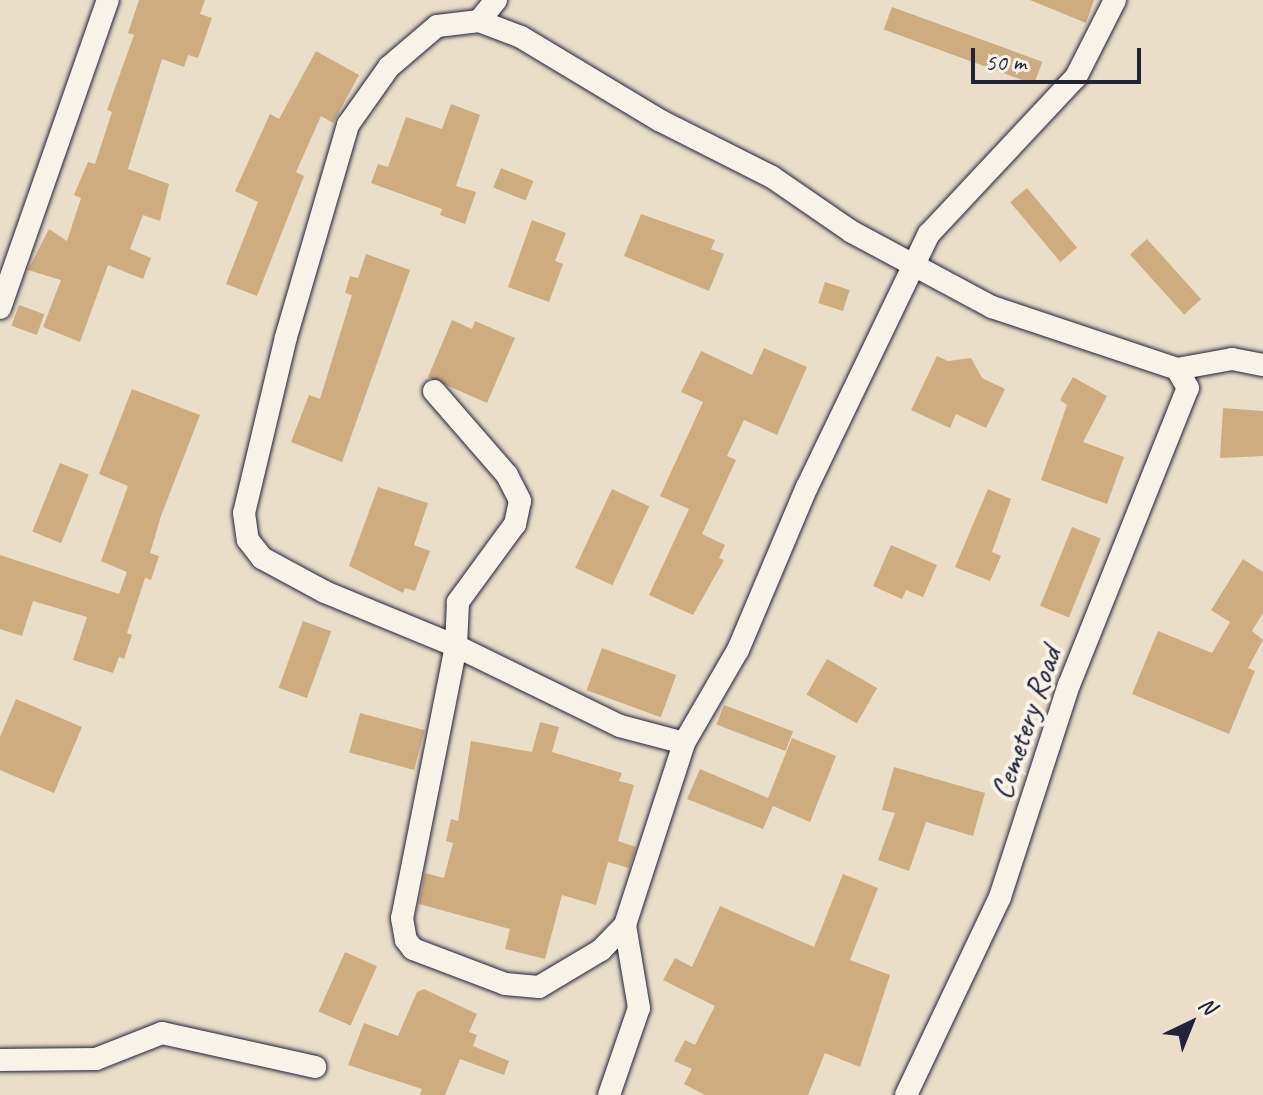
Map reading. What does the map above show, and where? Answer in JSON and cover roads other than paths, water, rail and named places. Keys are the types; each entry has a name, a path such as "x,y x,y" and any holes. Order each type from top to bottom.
{"street":[{"path":"0,308 108,0"},
{"path":"479,21 496,0"},
{"path":"434,391 507,475 520,501 515,524 458,602 456,646 402,918 406,940 413,949 505,984 539,987 601,950 625,925 684,743 738,650 807,487 929,234 962,193 1076,77 1115,0"},
{"path":"684,743 620,726 456,646 325,592 262,558 248,540 244,513 286,337 348,125 389,67 437,26 479,21 521,37 661,121 772,177 852,232 992,307 1177,369 1232,359 1263,365"},
{"name":"Cemetery Road","path":"906,1095 1000,897 1069,685 1188,388 1177,369"},
{"path":"609,1095 639,1008 625,925"},
{"path":"0,1060 96,1059 162,1033 315,1067"}]}
